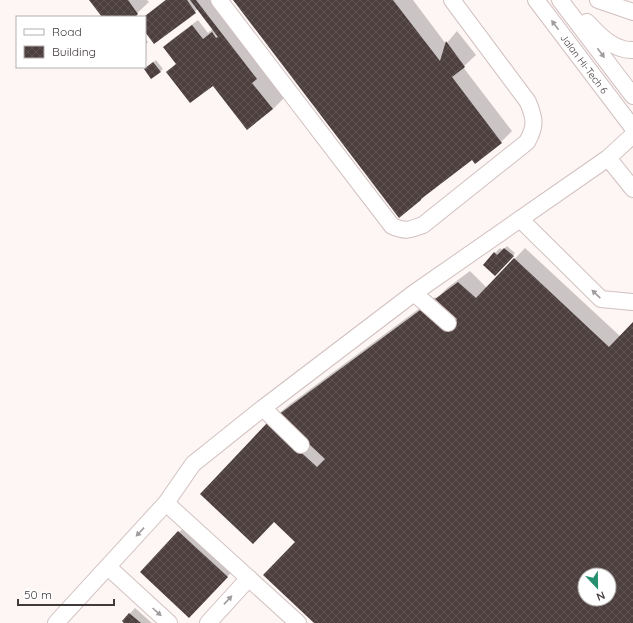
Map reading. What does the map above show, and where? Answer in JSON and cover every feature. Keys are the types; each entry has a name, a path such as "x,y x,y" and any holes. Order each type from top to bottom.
{"street":[{"path":"219,0 392,226 402,230 423,225 528,142 533,131 533,114 528,102 452,0"},
{"name":"Jalan Hi-Tech 6","path":"536,0 627,111 633,128"},
{"name":"Jalan Hi-Tech 6","path":"560,0 632,91"},
{"path":"565,0 600,36 615,46 629,51 633,50"},
{"path":"598,0 633,12"},
{"path":"627,111 632,91"},
{"path":"56,623 166,503 192,464 414,293 608,158 633,135"},
{"path":"608,158 633,189"},
{"path":"520,219 601,299 633,302"},
{"path":"414,293 448,323"},
{"path":"263,408 301,445"},
{"path":"166,503 298,623"},
{"path":"108,567 169,623"},
{"path":"208,623 249,578"}],"building":[{"path":"89,0 128,0 138,14 136,16 101,16"},
{"path":"166,0 187,0 196,13 154,44 146,33 145,16"},
{"path":"190,0 196,0 257,79 252,83 273,109 247,130 213,86 190,103 166,72 176,64 163,47 192,25 203,39 212,32 216,38 218,37"},
{"path":"233,0 393,0 440,61 446,41 465,67 452,77 502,143 475,164 472,160 399,218"},
{"path":"153,62 161,72 151,79 144,69"},
{"path":"504,248 514,256 495,276 483,265 494,252 497,255"},
{"path":"514,258 609,347 633,322 633,623 314,623 263,575 295,542 274,522 253,544 200,494 268,422 317,467 325,459 278,415 423,308 447,329 457,319 435,299 458,282 476,298"},
{"path":"178,531 228,577 189,618 140,572"},
{"path":"129,613 141,623 124,623 122,621"}]}
